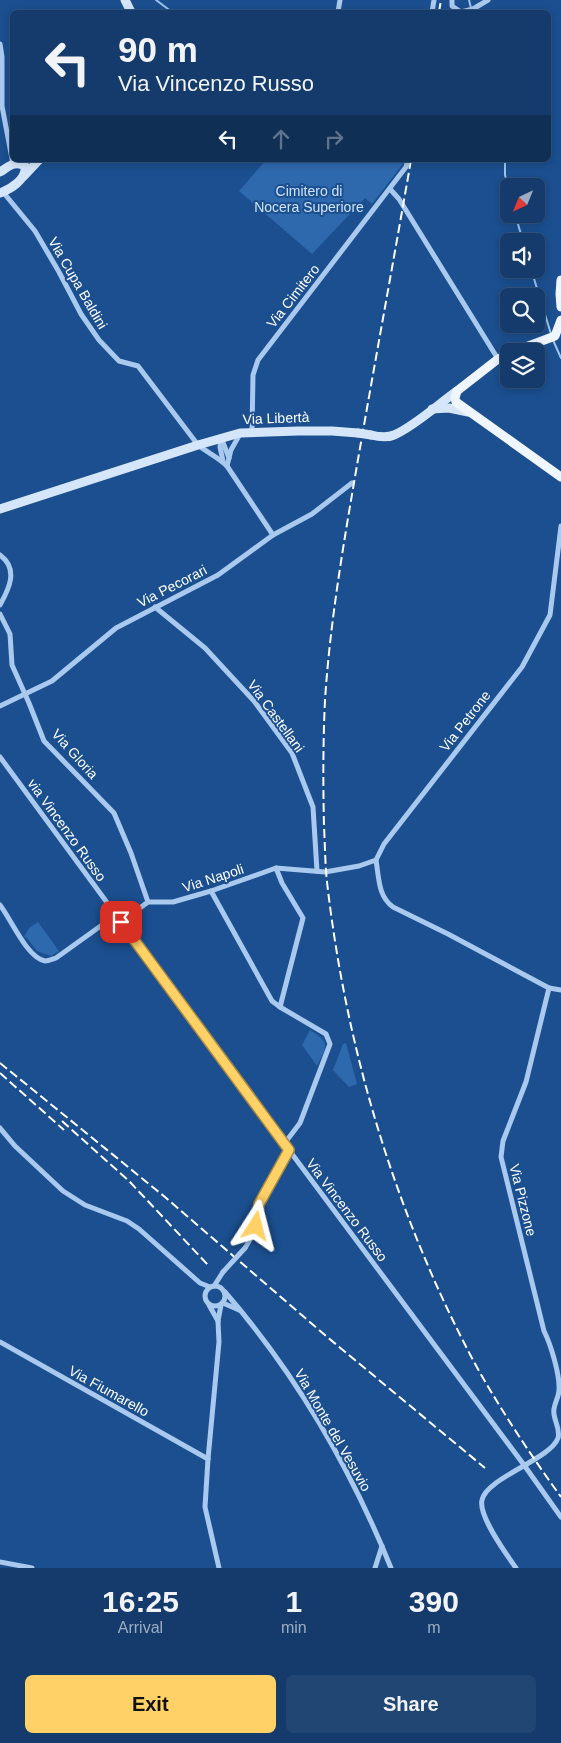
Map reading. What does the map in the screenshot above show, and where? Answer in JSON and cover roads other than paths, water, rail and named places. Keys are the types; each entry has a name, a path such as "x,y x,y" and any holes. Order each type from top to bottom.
{"main road":[{"path":"0,172 18,162"},
{"path":"1,193 23,177 37,162"},
{"path":"14,163 25,166 26,170 23,177"},
{"path":"561,280 561,307"},
{"path":"535,343 545,339 558,338 561,320"},
{"name":"Via Libertà","path":"0,510 240,433 252,431 332,431 381,437 393,435 406,429 498,359"},
{"path":"456,390 454,398 456,402 561,477"},
{"path":"432,409 449,408 472,413"}],"street":[{"path":"470,10 488,0"},
{"path":"0,44 2,58 2,106 10,144"},
{"name":"Via Cimitero","path":"252,431 253,375 258,360 390,189 406,167 407,162"},
{"path":"390,189 399,199 498,359"},
{"name":"Via Cupa Baldini","path":"1,193 34,231 59,272 81,314 99,340 119,361 138,366 198,445 225,464"},
{"path":"225,464 240,433"},
{"path":"221,438 229,458"},
{"path":"221,438 220,447 225,464 273,535"},
{"name":"Via Pecorari","path":"0,706 52,680 116,628 218,575 273,535 312,514 352,483"},
{"name":"Via Petrone","path":"376,860 384,844 522,667 550,615 561,526"},
{"path":"0,555 4,558 12,572 11,581 0,605"},
{"name":"Via Castellani","path":"155,608 204,648 254,701 292,753 313,807 316,872"},
{"name":"Via Gloria","path":"0,614 10,634 12,665 44,741 114,813 131,853 148,902"},
{"name":"via Vincenzo Russo","path":"0,757 116,915"},
{"path":"316,872 359,866 376,860 380,890 385,901 393,907 549,988 561,990"},
{"path":"276,868 282,883 302,918 280,1007"},
{"name":"Via Napoli","path":"148,902 173,902 212,891 276,868 316,872"},
{"path":"212,891 272,1001 326,1034 330,1044 300,1123 284,1144"},
{"path":"121,922 148,902"},
{"path":"0,905 29,950 39,959 46,961 56,958 116,915"},
{"name":"Via Vincenzo Russo","path":"116,915 284,1144 524,1464 561,1517"},
{"name":"Via Pizzone","path":"516,1568 494,1536 482,1507 482,1499 488,1490 524,1464 551,1448 558,1439 558,1428 553,1411 560,1390 550,1344 544,1331 501,1157 503,1141 526,1082 549,988"},
{"name":"Via Monte del Vesuvio","path":"0,1128 15,1146 63,1191 85,1205 126,1221 138,1229 200,1283 224,1291 242,1311 269,1346 312,1411 350,1478 392,1568"},
{"path":"205,1295 245,1248 254,1233 259,1204 289,1150"},
{"path":"218,1568 205,1507 219,1342 218,1321 222,1304 226,1298 222,1274"},
{"name":"Via Monte del Vesuvio","path":"200,1283 218,1321"},
{"path":"209,1304 215,1307 222,1304 242,1311"},
{"name":"Via Fiumarello","path":"0,1342 208,1459"},
{"path":"376,1568 382,1546"},
{"path":"0,1562 32,1568"}],"waterway":[{"path":"156,0 169,10"},
{"path":"469,0 472,10"},
{"path":"505,162 506,178"},
{"path":"518,223 521,233"},
{"path":"534,278 551,334"},
{"path":"553,340 561,358"}],"railway":[{"path":"439,10 441,0"},
{"path":"411,162 351,500 330,642 325,700 324,747 324,826 327,882 347,1006 361,1068 378,1129 420,1248 474,1362 494,1397 561,1497"},
{"path":"0,1063 165,1197 326,1336 485,1468"},
{"path":"0,1073 64,1130"},
{"path":"62,1121 129,1181 208,1265"}],"park label":[{"name":"Cimitero di Nocera Superiore","path":"309,200"}]}
